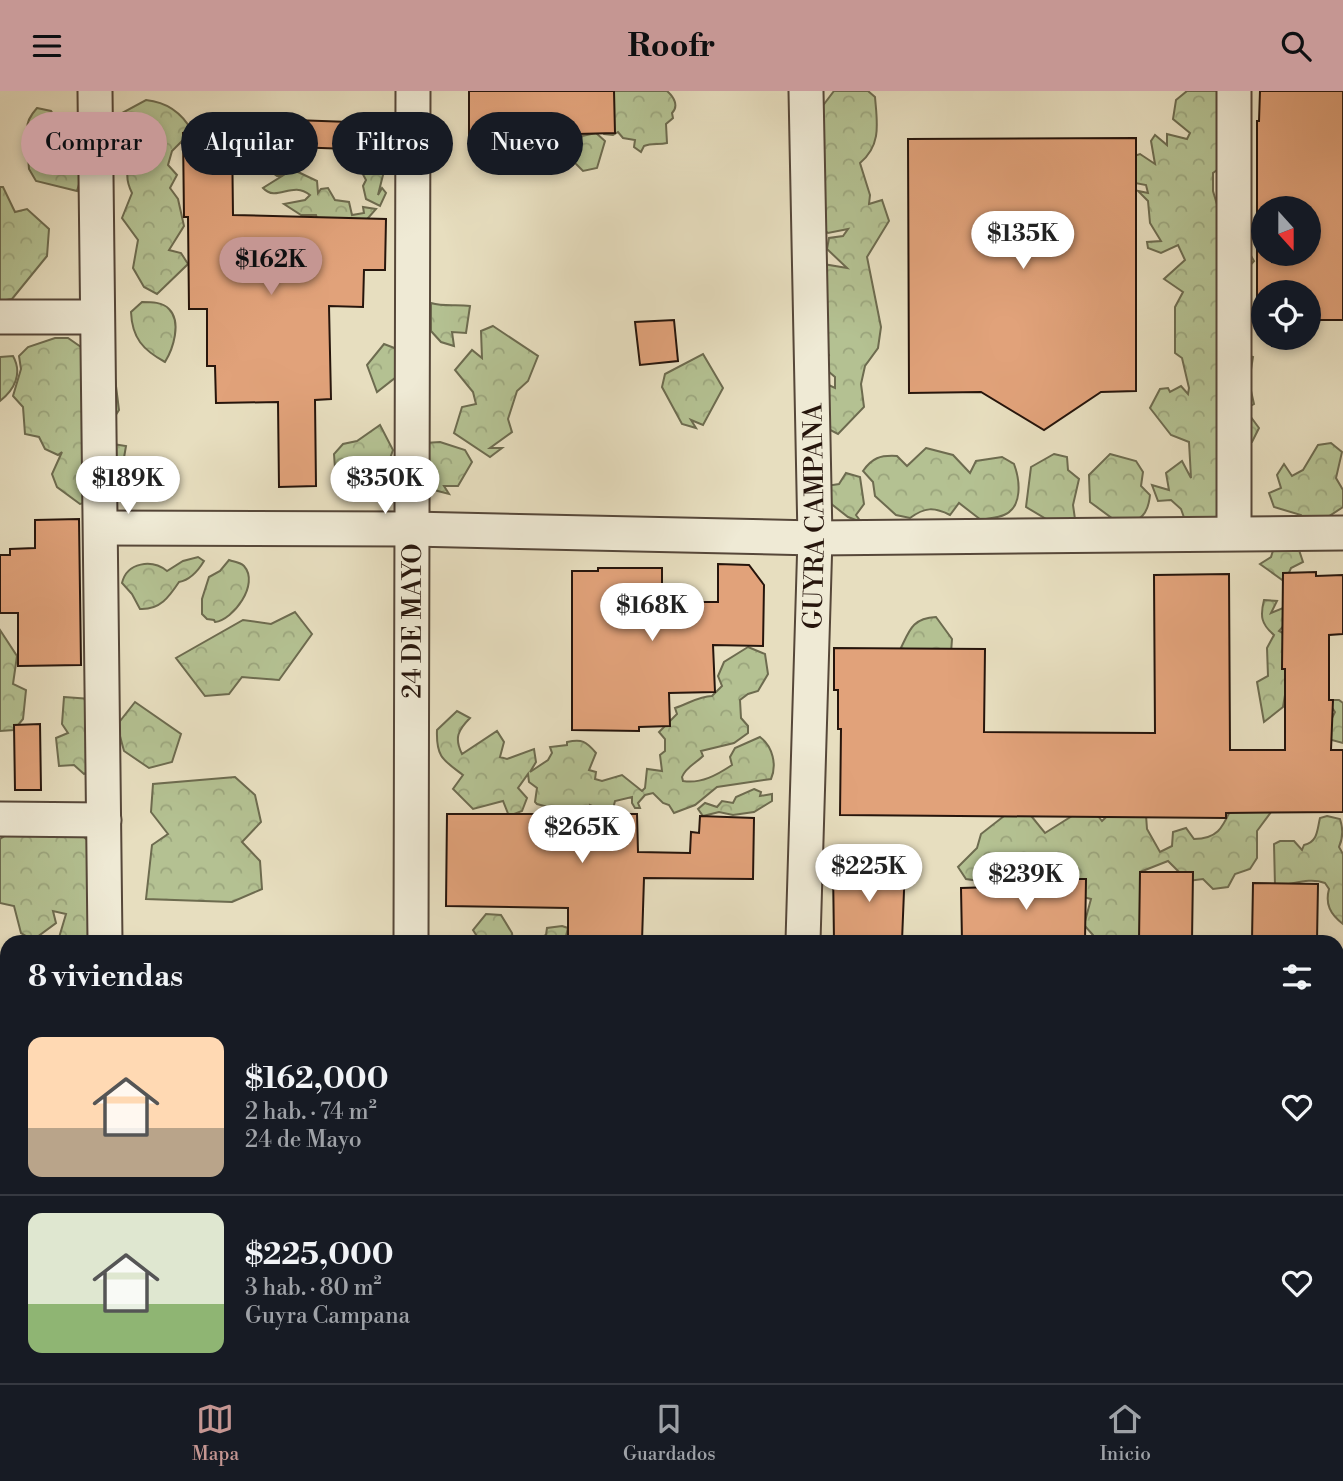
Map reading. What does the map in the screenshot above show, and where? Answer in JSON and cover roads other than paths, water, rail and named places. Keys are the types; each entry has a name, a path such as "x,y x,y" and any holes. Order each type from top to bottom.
{"street":[{"path":"95,91 105,935"},
{"name":"24 DE MAYO","path":"411,935 413,91"},
{"name":"GUYRA CAMPANA","path":"803,935 815,538 806,91"},
{"path":"1234,91 1234,533"},
{"path":"0,317 97,317"},
{"path":"102,528 412,529 815,538 1343,533"},
{"path":"0,819 104,820"}]}
